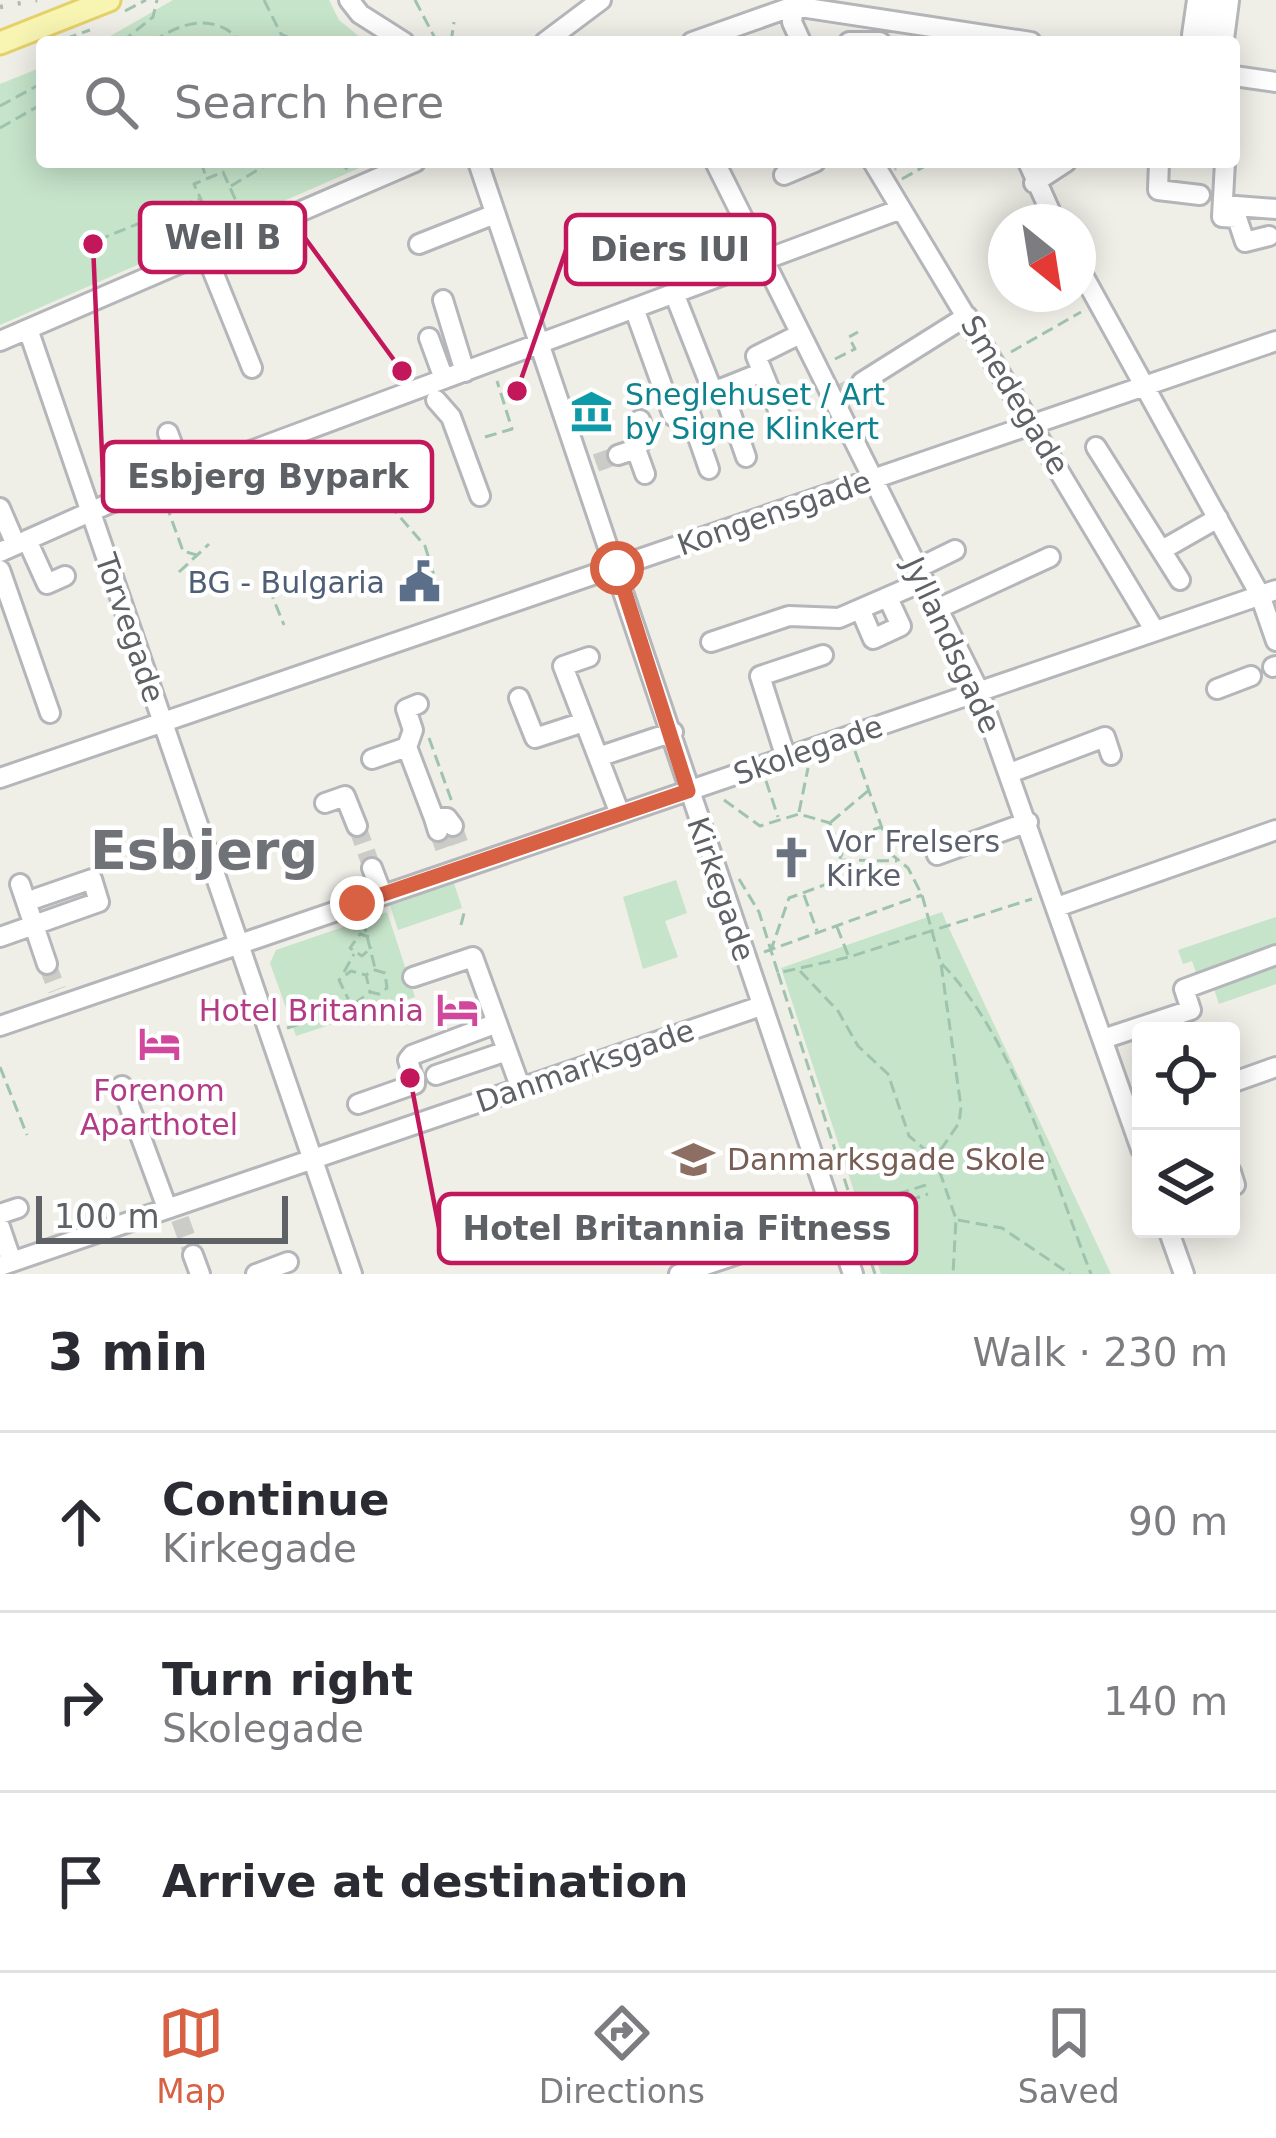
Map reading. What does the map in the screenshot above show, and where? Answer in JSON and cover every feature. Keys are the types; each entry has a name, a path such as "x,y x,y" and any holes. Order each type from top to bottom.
{"main road":[{"path":"0,44 109,0"}],"street":[{"path":"349,0 359,14 394,36"},
{"path":"553,36 601,0"},
{"path":"1212,36 1217,0"},
{"path":"1212,36 1217,0"},
{"path":"779,5 798,36"},
{"path":"706,36 779,5 990,36"},
{"path":"1240,77 1276,82"},
{"path":"1,340 401,168"},
{"name":"Kirkegade","path":"480,168 540,344 590,465 617,568 697,789 745,960 853,1274"},
{"name":"Jyllandsgade","path":"718,168 979,691 1103,1039 1132,1107"},
{"path":"784,175 801,168"},
{"path":"1030,168 1045,204"},
{"path":"1034,183 1057,168"},
{"path":"1159,168 1158,190 1200,195"},
{"path":"1225,168 1222,218 1237,218 1245,242 1269,236"},
{"name":"Smedegade","path":"886,169 901,208 1155,631"},
{"path":"1223,205 1276,209"},
{"path":"14,546 92,510 440,387 465,372 643,298 674,292 901,208"},
{"path":"419,244 495,214"},
{"path":"205,252 252,368"},
{"path":"674,292 713,392 753,376"},
{"path":"643,298 673,416 688,411 709,469"},
{"path":"1096,298 1218,518 1268,593 1276,640"},
{"path":"443,300 465,372"},
{"path":"862,382 967,316"},
{"name":"Torvegade","path":"28,329 240,944"},
{"path":"783,422 756,356 800,334"},
{"path":"429,338 440,387"},
{"name":"Kongensgade","path":"0,778 1035,425 1150,395 1276,341"},
{"path":"432,362 480,496"},
{"path":"722,388 746,457"},
{"path":"640,421 646,436 627,452 645,474"},
{"path":"164,435 172,456 173,480"},
{"path":"1096,448 1180,580"},
{"path":"0,508 14,546 46,584 65,576"},
{"path":"1162,550 1218,518"},
{"path":"711,642 789,616 839,617 861,610 888,598 955,550"},
{"path":"935,610 1050,557"},
{"path":"0,570 50,712"},
{"name":"Skolegade","path":"0,1026 60,997 240,944 382,894 457,860 697,789 1268,593"},
{"path":"861,610 873,638 901,626 888,598"},
{"path":"786,758 760,676 824,655"},
{"path":"589,657 563,666 620,814"},
{"path":"1217,688 1251,676"},
{"path":"519,698 535,738 584,722"},
{"path":"418,704 406,709 413,730 407,747 445,821"},
{"path":"598,758 673,732"},
{"path":"1010,773 1105,737 1112,755"},
{"path":"372,759 407,747"},
{"path":"325,803 345,796 357,826"},
{"path":"937,855 1028,822"},
{"path":"1054,899 1276,830"},
{"path":"372,868 382,894"},
{"path":"0,937 99,902 92,879 38,898"},
{"path":"20,884 47,964"},
{"path":"240,944 352,1274"},
{"path":"1103,1039 1191,1010 1184,989 1276,956"},
{"path":"413,976 473,957 520,1089"},
{"name":"Danmarksgade","path":"6,1264 174,1211 520,1089 644,1037 761,1006"},
{"path":"358,1104 415,1084 408,1060 412,1055 496,1023"},
{"path":"436,1076 507,1051"},
{"path":"1240,1080 1276,1067"},
{"path":"122,1086 174,1211"},
{"path":"679,1274 711,1269 835,1221"},
{"path":"0,1227 6,1264"},
{"path":"1171,1238 1184,1274"},
{"path":"193,1255 200,1274"},
{"path":"256,1274 288,1262"}],"path":[{"path":"129,36 153,16 157,0"},
{"path":"263,0 285,36"},
{"path":"415,0 434,36"},
{"path":"162,36 182,23 201,22 236,36"},
{"path":"453,36 454,22"},
{"path":"0,106 36,86"},
{"path":"0,128 36,107"},
{"path":"203,168 207,179"},
{"path":"230,187 261,168"},
{"path":"223,172 236,201 207,214 194,184 207,179 223,172"},
{"path":"81,247 200,198"},
{"path":"222,207 229,222"},
{"path":"995,362 1098,302"},
{"path":"817,368 855,349 849,337 858,332"},
{"path":"485,437 512,429 490,362"},
{"path":"173,480 183,551 200,556"},
{"path":"385,486 394,510 425,546 437,585"},
{"path":"179,572 209,544"},
{"path":"262,571 284,625"},
{"path":"418,704 445,821"},
{"path":"850,736 891,854 922,895 940,964 961,1107 959,1123 935,1158"},
{"path":"799,814 812,749"},
{"path":"761,767 778,819"},
{"path":"697,789 760,826 799,814 830,823"},
{"path":"830,823 869,790"},
{"path":"771,950 789,898 827,884 839,860 830,823"},
{"path":"838,842 881,827"},
{"path":"839,860 899,861"},
{"path":"736,877 759,912 858,1207 875,1274"},
{"path":"803,893 818,933"},
{"path":"745,960 922,895"},
{"path":"745,960 778,973 1054,899"},
{"path":"357,903 373,946 375,970"},
{"path":"461,925 465,909"},
{"path":"837,926 849,957"},
{"path":"352,1006 340,988 343,974 354,954 354,939 369,937"},
{"path":"354,954 368,953 373,946"},
{"path":"940,964 969,992 1024,1104 1090,1274"},
{"path":"798,969 830,1000 858,1046 888,1074 908,1136 935,1158 956,1220 953,1274"},
{"path":"270,1034 352,1006 370,992 387,988 385,973 343,974"},
{"path":"366,975 370,992"},
{"path":"0,1066 27,1135"},
{"path":"858,1207 926,1185"},
{"path":"861,1217 928,1195"},
{"path":"956,1220 1002,1228 1070,1274"}],"green space":[{"path":"173,0 329,0 339,20 359,36 110,36"},
{"path":"36,69 36,168 359,168 0,325 0,84"},
{"path":"676,880 687,913 665,921 678,957 643,969 623,897"},
{"path":"454,883 462,908 398,930 390,905"},
{"path":"387,912 415,997 296,1036 270,963 276,950"},
{"path":"942,912 1111,1274 881,1274 781,968"},
{"path":"1276,917 1276,952 1198,978 1192,961 1183,964 1178,950"},
{"path":"1276,957 1276,984 1219,1004 1211,980"}],"tunnel":[{"path":"635,261 644,285"},
{"path":"841,393 862,382"},
{"path":"596,463 618,455"},
{"path":"357,826 372,868"},
{"path":"453,826 462,851"},
{"path":"438,831 447,856"},
{"path":"47,964 57,990"},
{"path":"180,1219 193,1255"}],"railway":[{"path":"0,7 37,0"}],"place":[{"name":"Esbjerg Bypark","path":"93,244"},
{"name":"Well B","path":"402,371"},
{"name":"Diers IUI","path":"517,391"},
{"name":"Sneglehuset / Art by Signe Klinkert","path":"591,411"},
{"name":"BG - Bulgaria","path":"419,582"},
{"name":"Vor Frelsers Kirke","path":"792,858"},
{"name":"Hotel Britannia","path":"458,1010"},
{"name":"Forenom Aparthotel","path":"159,1044"},
{"name":"Hotel Britannia Fitness","path":"410,1078"},
{"name":"Danmarksgade Skole","path":"693,1159"}],"district":[{"name":"Esbjerg","path":"204,850"}],"route":[{"path":"357,903 688,791 685,769 617,568"}]}
